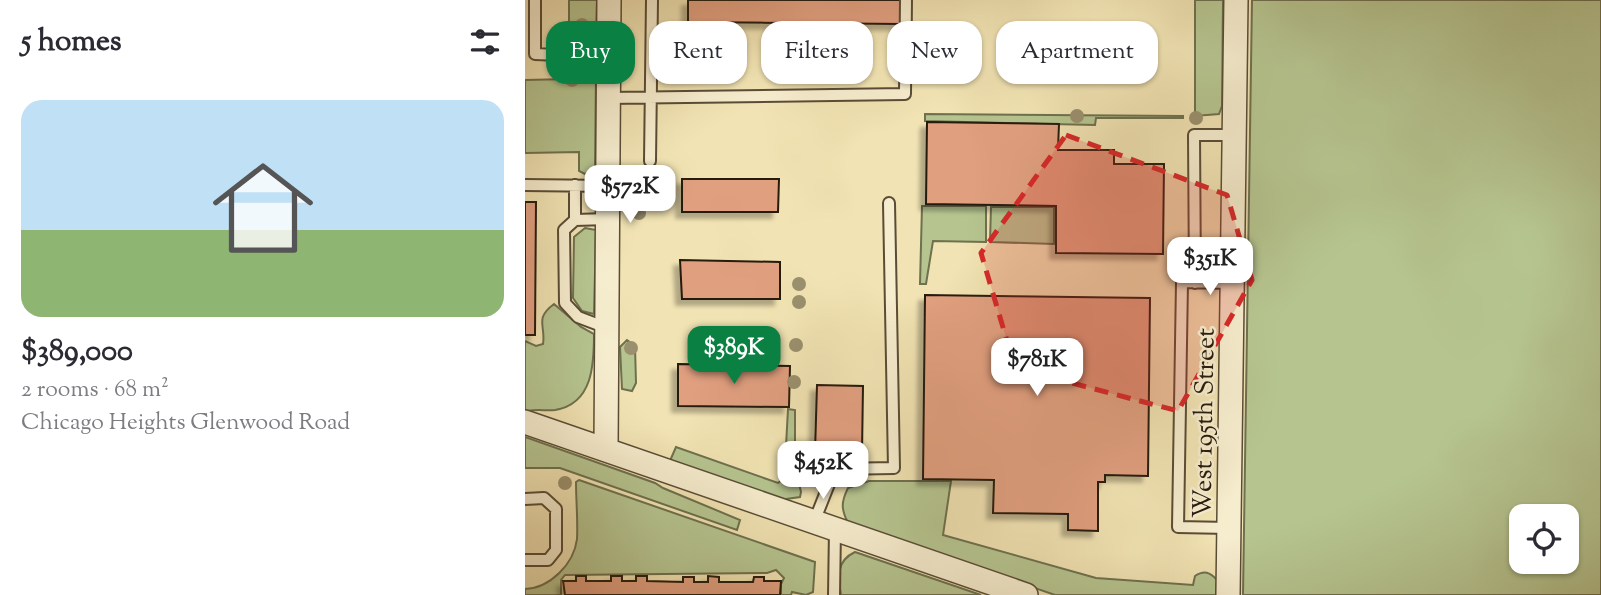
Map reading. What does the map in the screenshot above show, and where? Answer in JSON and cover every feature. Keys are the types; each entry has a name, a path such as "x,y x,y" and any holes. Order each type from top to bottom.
{"street":[{"path":"609,0 609,21"},
{"name":"West 195th Street","path":"1229,595 1236,0"},
{"path":"606,449 608,84"},
{"path":"525,422 1026,595"}],"lane":[{"path":"530,54 535,0"},
{"path":"650,161 652,0"},
{"path":"608,98 905,94 906,0"},
{"path":"1195,283 1194,135 1234,135"},
{"path":"525,185 608,186"},
{"path":"575,186 575,220"},
{"path":"834,595 825,525 835,469 894,468 889,203"},
{"path":"607,328 578,317 565,303 564,230 575,220 608,219"},
{"path":"1229,528 1178,527 1182,282 1232,283"},
{"path":"525,499 544,498 556,509 556,550 548,560 525,560"}],"highlighted area":[{"path":"1066,135 1227,195 1252,280 1178,411 1015,368 981,253"}],"green space":[{"path":"569,0 597,0 596,21 569,21"},
{"path":"1195,0 1223,0 1222,106 1219,114 1195,116"},
{"path":"1252,0 1601,0 1601,595 1243,595"},
{"path":"525,80 546,80 546,84 596,84 595,168 585,174 579,171 579,152 525,153"},
{"path":"925,114 1183,118 1096,118 1095,125 925,121"},
{"path":"922,206 986,206 986,242 933,241 926,284 920,284"},
{"path":"991,207 1054,207 1054,244 990,242"},
{"path":"585,228 596,230 594,314 582,311 573,298 574,237"},
{"path":"554,304 581,327 594,334 592,370 584,391 568,406 555,410 528,411 525,410 525,341 536,346 543,344 544,314"},
{"path":"627,340 635,346 636,383 632,391 622,389 620,347"},
{"path":"788,409 795,410 795,466 800,497 779,500 669,463 676,447 778,483 787,476 785,465"},
{"path":"525,437 655,483 740,520 737,530 560,468 525,468"},
{"path":"579,480 815,562 813,592 806,595 792,592 791,595 781,595 784,578 776,570 767,573 565,575 561,580 561,595 525,595 525,589 534,588 552,579 571,557 577,539 576,482"},
{"path":"869,481 951,481 943,535 1096,578 1193,585 1195,576 1207,573 1217,580 1216,595 1055,595 848,523 843,505 848,488"},
{"path":"855,552 981,595 841,595 841,565"}],"building":[{"path":"688,0 903,0 903,21 887,21 887,24 873,24 873,21 688,21"},
{"path":"927,122 1059,124 1058,150 1114,150 1114,164 1164,164 1163,254 1056,253 1056,206 926,204"},
{"path":"682,179 779,179 778,212 682,212"},
{"path":"525,202 536,202 535,335 525,335"},
{"path":"680,260 780,262 780,299 682,299"},
{"path":"925,295 1150,298 1148,476 1105,475 1105,482 1098,482 1098,531 1068,530 1068,514 993,513 994,480 923,479"},
{"path":"678,364 790,366 789,407 678,406"},
{"path":"817,385 863,386 862,453 815,452"},
{"path":"576,576 586,576 586,581 611,581 611,576 622,576 622,581 636,581 636,576 647,576 647,581 683,582 683,577 694,577 694,582 708,582 708,576 719,577 719,582 753,582 754,577 764,577 764,581 781,581 780,595 565,595 563,581 576,581"}]}
